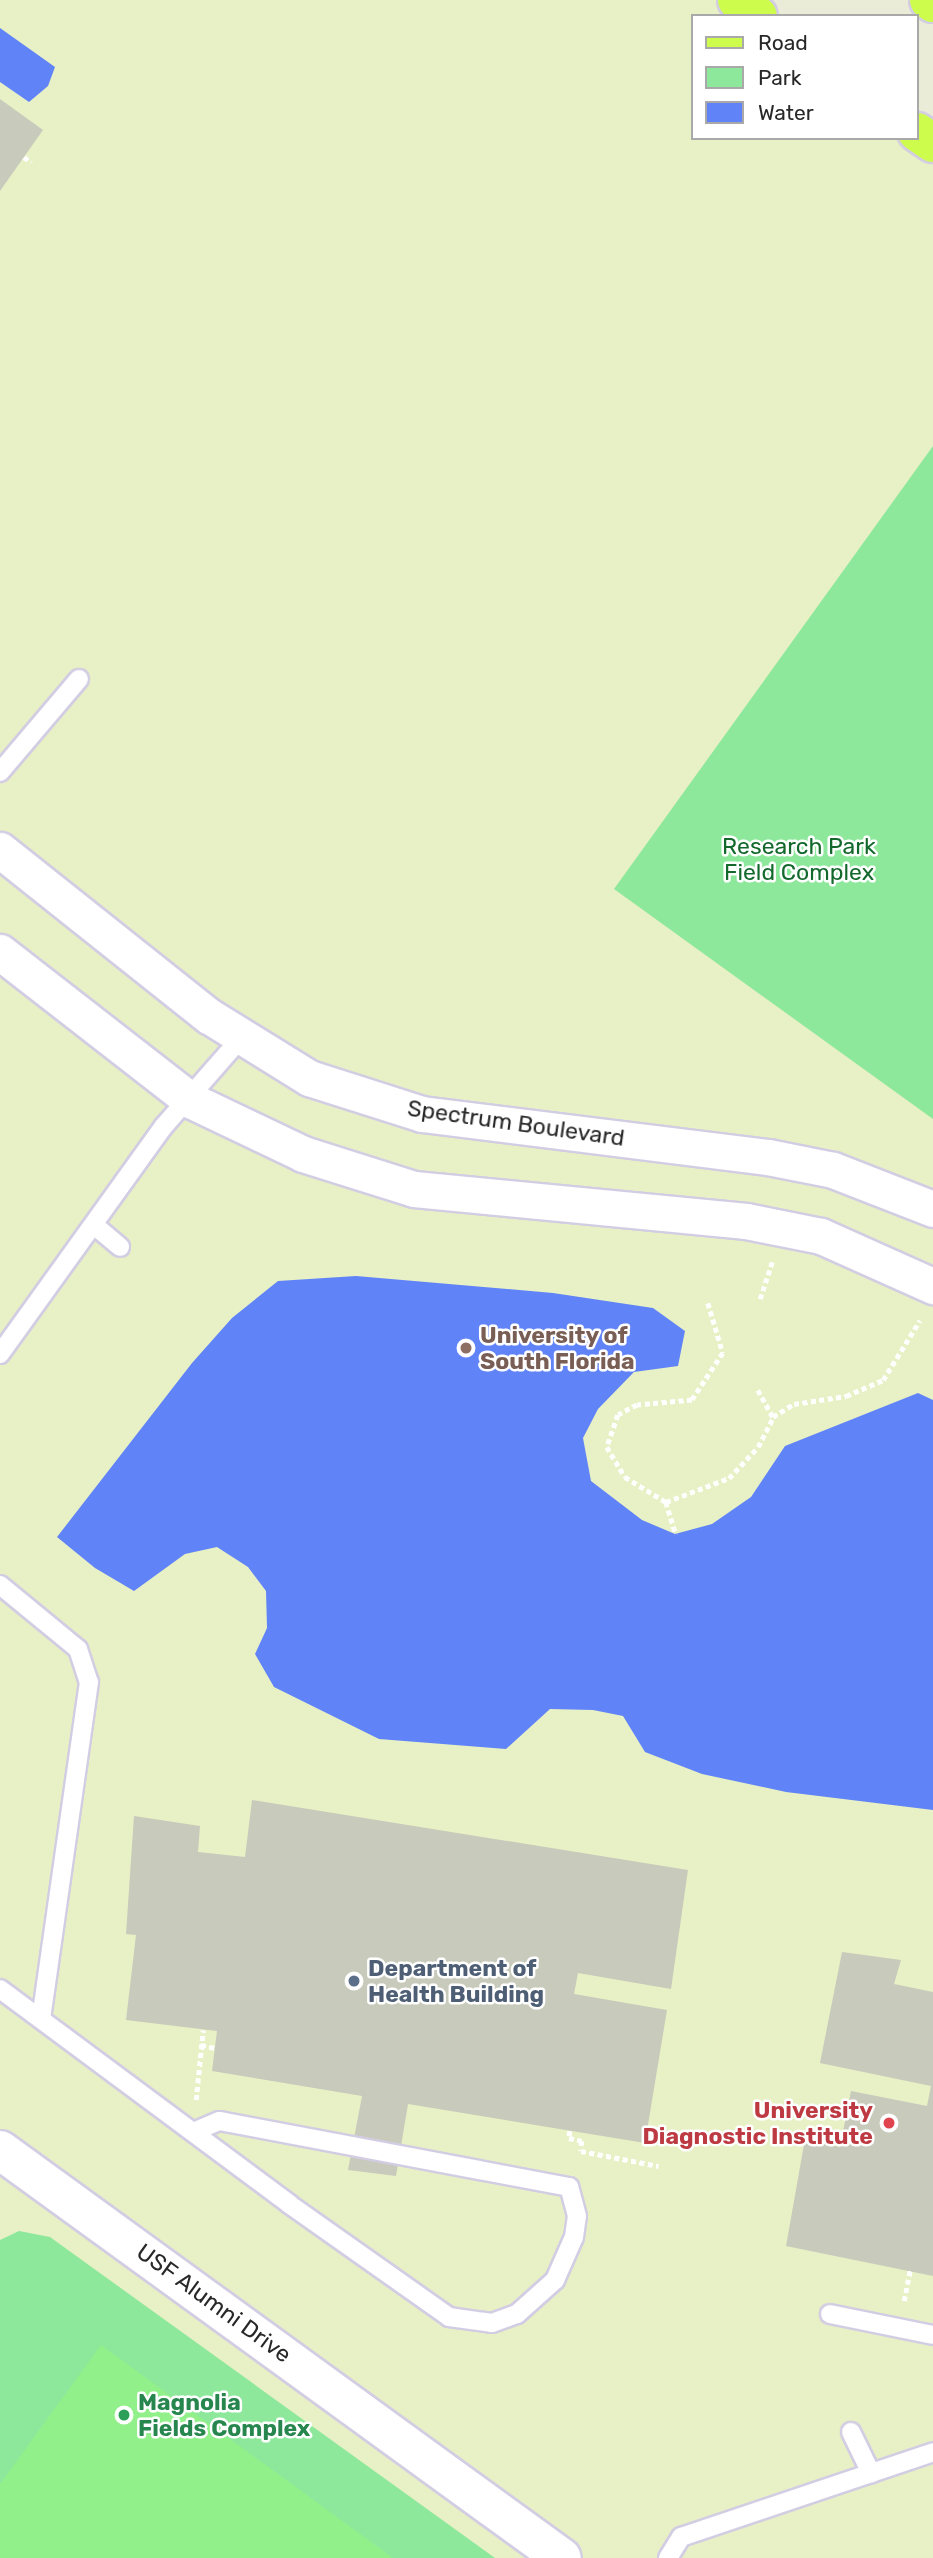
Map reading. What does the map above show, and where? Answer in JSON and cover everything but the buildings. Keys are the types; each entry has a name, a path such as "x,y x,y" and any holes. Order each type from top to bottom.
{"main road":[{"path":"737,0 755,14"}],"street":[{"name":"Spectrum Boulevard","path":"0,850 209,1016 309,1078 422,1114 768,1157 833,1170 933,1209"},
{"path":"0,952 190,1100 303,1154 414,1189 746,1222 821,1236 928,1300"},
{"name":"USF Alumni Drive","path":"0,2150 562,2558"}],"lane":[{"path":"0,772 79,679"},
{"path":"0,1354 164,1126 190,1100 242,1037"},
{"path":"94,1226 120,1247"},
{"path":"0,1585 78,1649 89,1682 41,2018"},
{"path":"0,1989 193,2132 449,2317 492,2323 517,2314 555,2280 574,2237 577,2216 569,2187 219,2122 193,2132"},
{"path":"830,2314 933,2335"},
{"path":"852,2432 871,2473"},
{"path":"668,2558 681,2537 933,2452"}],"path":[{"path":"24,157 31,162"},
{"path":"760,1299 774,1254"},
{"path":"666,1502 729,1478 758,1447 773,1417 794,1404 846,1396 883,1380 928,1300"},
{"path":"676,1534 666,1502 625,1478 607,1447 618,1415 637,1405 692,1400 723,1353 708,1304"},
{"path":"758,1390 773,1417"},
{"path":"196,2100 202,2031"},
{"path":"201,2045 215,2048"},
{"path":"570,2131 569,2138 582,2141 581,2151 659,2166"},
{"path":"904,2305 910,2271"}],"shaded area":[{"name":"University of South Florida","path":"0,0 749,0 768,14 692,14 692,140 919,140 919,138 933,134 933,2558 0,2558"}],"green space":[{"name":"Research Park Field Complex","path":"933,446 933,1119 614,889"},
{"path":"19,2231 50,2237 495,2558 0,2558 0,2240"},
{"name":"Magnolia Fields Complex","path":"101,2345 393,2558 0,2558 0,2484"}],"water":[{"path":"0,28 55,67 48,86 29,102 0,82"},
{"path":"356,1276 553,1293 653,1308 685,1331 678,1366 634,1372 598,1409 583,1438 591,1481 642,1520 675,1534 712,1524 751,1497 785,1446 918,1393 933,1400 933,1810 786,1792 702,1774 645,1752 623,1716 593,1710 550,1709 506,1749 379,1739 274,1687 255,1654 267,1628 266,1591 248,1567 217,1547 185,1554 134,1591 95,1568 57,1537 192,1363 232,1318 278,1281"}],"place":[{"name":"University of South Florida","path":"466,1348"},
{"name":"Department of Health Building","path":"354,1981"},
{"name":"University Diagnostic Institute","path":"889,2123"},
{"name":"Magnolia Fields Complex","path":"124,2415"}]}
